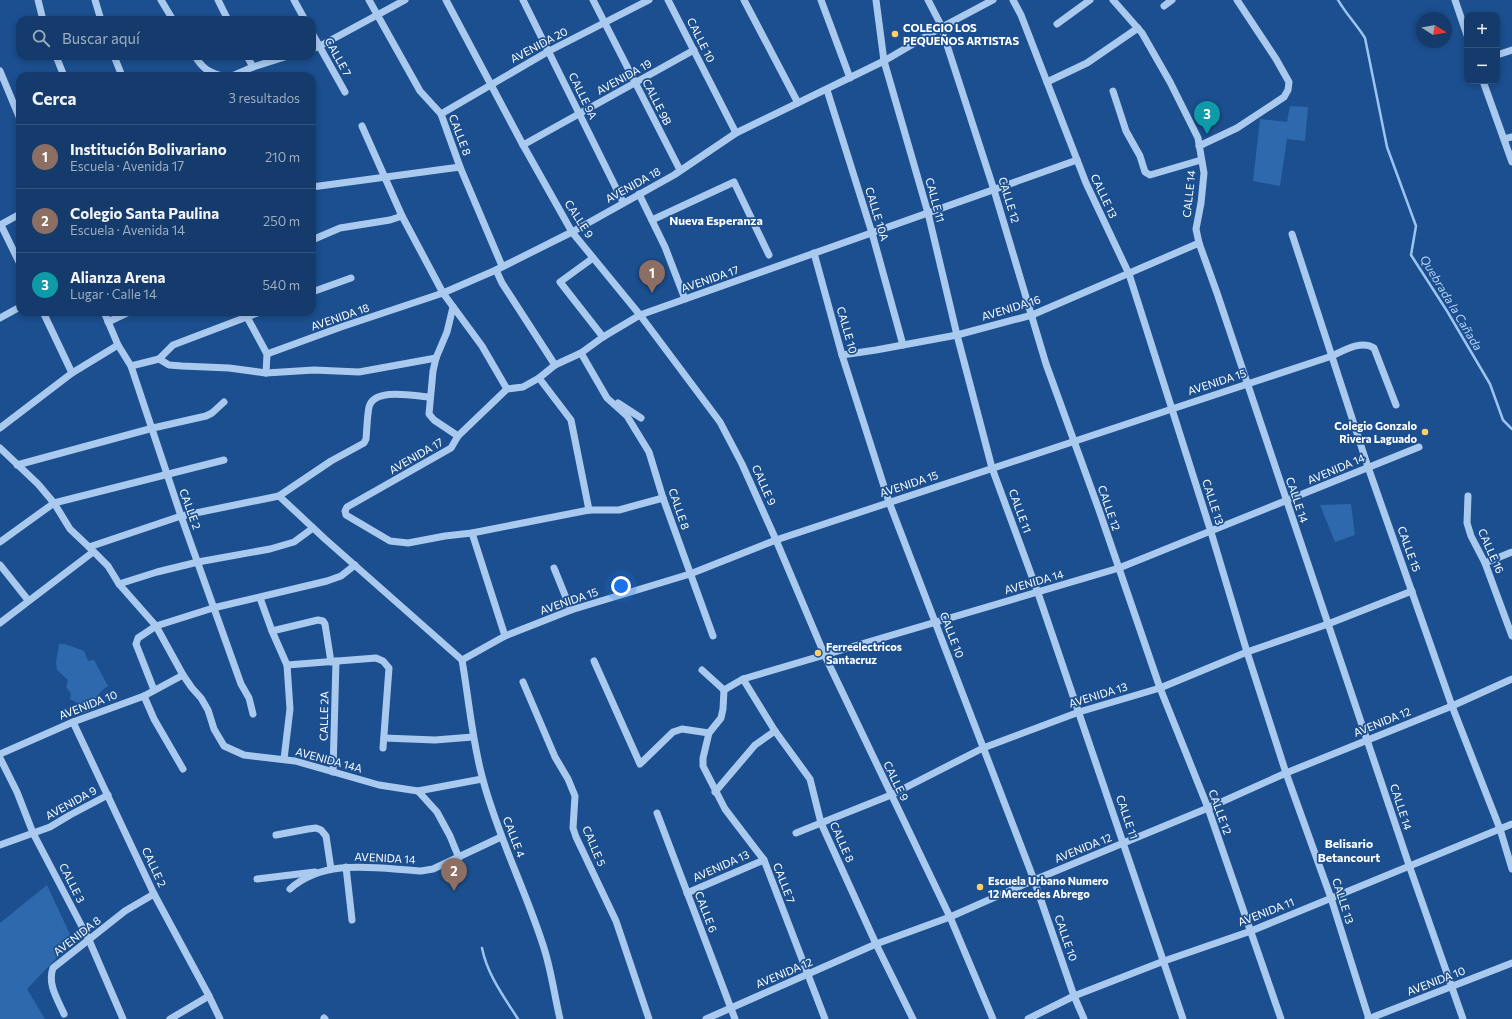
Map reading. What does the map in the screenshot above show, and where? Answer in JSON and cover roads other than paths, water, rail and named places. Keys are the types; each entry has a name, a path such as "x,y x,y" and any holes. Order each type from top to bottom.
{"street":[{"path":"38,0 42,16"},
{"path":"95,0 99,16"},
{"path":"161,0 171,16"},
{"path":"218,0 226,16"},
{"path":"294,0 303,16"},
{"name":"CALLE 8","path":"369,0 420,91 441,114 499,268 502,283 555,365"},
{"path":"316,48 405,0"},
{"name":"CALLE 9","path":"446,0 492,84 523,145 572,232 640,315 720,422 742,464 825,656 950,916 993,1019"},
{"name":"CALLE 9A","path":"523,0 623,202"},
{"name":"CALLE 9B","path":"593,0 680,170"},
{"name":"AVENIDA 20","path":"441,114 549,51 649,0"},
{"name":"CALLE 10","path":"668,0 736,133"},
{"path":"744,0 798,103"},
{"path":"821,0 850,78"},
{"name":"CALLE 11","path":"876,0 884,61 928,213 957,336 992,468 1038,593 1183,1019"},
{"name":"CALLE 12","path":"928,0 942,27 994,190 1046,364 1160,688 1208,808 1281,1019"},
{"name":"AVENIDA 18","path":"267,354 444,293 499,268 572,232 639,194 680,170 736,133 884,61 942,27 993,0"},
{"name":"CALLE 13","path":"1013,0 1021,15 1086,183 1129,274 1211,532 1247,652 1286,773 1331,898 1368,1019"},
{"path":"1057,24 1090,0"},
{"name":"CALLE 14","path":"1113,0 1142,33 1170,82 1198,138 1204,173 1201,203 1196,229 1199,243 1248,384 1286,502 1368,740 1409,865 1463,1019"},
{"path":"1164,6 1172,0"},
{"path":"1199,146 1237,128 1284,97 1288,90 1289,82 1276,59 1237,0"},
{"path":"1456,0 1464,25"},
{"path":"1047,82 1087,63 1138,28"},
{"name":"CALLE 7","path":"316,39 345,92"},
{"name":"AVENIDA 19","path":"523,145 694,50"},
{"path":"1500,53 1512,50"},
{"path":"58,60 62,72"},
{"path":"116,60 120,72"},
{"path":"197,60 201,66 209,72"},
{"path":"249,60 253,67"},
{"path":"241,72 275,60"},
{"path":"0,71 16,109"},
{"path":"1484,84 1512,162"},
{"name":"CALLE 10A","path":"827,90 872,233 903,345"},
{"path":"1113,91 1126,131 1140,156 1147,174 1150,175 1201,160"},
{"path":"362,126 402,216 444,293 482,346 507,389"},
{"path":"1504,139 1512,136"},
{"name":"AVENIDA 17","path":"472,533 445,536 408,543 390,541 346,515 345,511 347,507 451,448 458,436 507,389 522,387 539,378 555,365 581,353 603,337 640,315 1077,160"},
{"path":"316,187 460,167"},
{"path":"652,220 734,182 769,255"},
{"path":"639,194 665,246 685,299"},
{"path":"16,216 0,225 16,256"},
{"path":"316,238 340,228 390,220 402,216"},
{"name":"CALLE 15","path":"1292,234 1368,467 1452,706 1500,829 1512,869"},
{"name":"AVENIDA 16","path":"842,355 957,336 1032,315 1199,243"},
{"name":"CALLE 10","path":"814,254 842,355 889,502 1034,880 1074,996 1084,1019"},
{"path":"593,258 560,282 603,337"},
{"path":"316,291 351,278"},
{"path":"453,307 447,332 436,358 433,371 429,414 434,420 458,436"},
{"path":"0,318 16,309"},
{"path":"45,316 72,373"},
{"name":"CALLE 2","path":"106,316 118,345 132,366 181,516 213,608 253,714"},
{"path":"108,322 121,316"},
{"path":"132,366 159,358 173,345 247,317 267,354 266,373"},
{"name":"AVENIDA 15","path":"462,660 504,636 572,610 690,574 776,540 1332,356 1362,344 1374,348 1396,405"},
{"path":"0,428 72,373 118,345"},
{"name":"CALLE 8","path":"581,353 608,398 627,416 649,452 663,498 713,636"},
{"path":"159,358 169,365 229,368 266,373 314,370 359,372 436,358"},
{"path":"539,378 571,420 589,510"},
{"path":"0,623 91,549 181,516 279,496 331,461 364,443 366,439 370,406 376,398 384,394 430,397"},
{"name":"CALLE 8","path":"608,398 641,418"},
{"path":"17,465 153,428 206,416 224,402"},
{"name":"AVENIDA 14","path":"724,690 743,680 1119,568 1286,502 1419,447"},
{"name":"AVENIDA 14A","path":"0,448 38,484 54,503 70,529 108,566 119,584 156,626 183,675 201,698 208,710 214,730 224,746 244,755 295,761 378,785 418,792"},
{"path":"0,542 54,503 224,460"},
{"path":"279,496 462,660"},
{"name":"CALLE 16","path":"1468,496 1467,523 1471,536 1486,563 1512,636"},
{"path":"504,636 472,533 589,510 619,510 663,498"},
{"path":"119,584 157,572 198,562 270,549 294,542 313,528"},
{"path":"1486,563 1512,552"},
{"path":"0,565 28,600"},
{"path":"154,690 136,644 138,638 156,626 213,608 327,581 341,576 355,565"},
{"path":"554,568 572,610"},
{"name":"AVENIDA 13","path":"796,833 891,795 983,748 1079,712 1160,688 1247,652 1328,624 1412,591"},
{"path":"260,598 287,666 290,709 284,759"},
{"name":"CALLE 2A","path":"272,631 318,620 325,624 333,662 333,772"},
{"path":"287,666 376,658 383,660 389,668 383,748"},
{"name":"CALLE 4","path":"462,660 482,779 501,837 520,882 543,944 560,1019"},
{"path":"594,661 640,764 673,732 682,729 709,733 721,718 724,690 702,670"},
{"name":"AVENIDA 10","path":"0,754 73,722 144,696 183,675"},
{"name":"AVENIDA 12","path":"706,1019 807,976 876,944 950,916 1208,808 1286,773 1452,706 1512,678"},
{"name":"CALLE 8","path":"743,680 775,731 810,780 821,823 876,944 913,1019"},
{"name":"CALLE 5","path":"523,682 555,757 568,779 575,796 573,828 616,921 649,1019"},
{"path":"144,696 154,719 182,769"},
{"name":"CALLE 2","path":"73,722 154,894 220,1019"},
{"path":"715,792 755,745 775,731"},
{"name":"CALLE 7","path":"709,733 702,758 703,766 715,792 726,809 764,860 807,976 825,1019"},
{"path":"384,738 435,740 474,737"},
{"name":"CALLE 3","path":"0,758 17,792 33,833 89,940 123,1019"},
{"path":"418,792 482,779"},
{"path":"418,792 437,812 450,836 459,858"},
{"name":"AVENIDA 9","path":"0,845 50,827 108,795"},
{"name":"CALLE 6","path":"657,813 735,1019"},
{"name":"AVENIDA 11","path":"1028,1019 1074,996 1164,961 1251,931 1512,824"},
{"path":"276,835 308,828 316,828 321,830 326,836 331,869"},
{"name":"AVENIDA 14","path":"290,889 297,883 322,871 331,869 346,867 421,871 459,858 501,837"},
{"name":"AVENIDA 13","path":"687,893 764,860"},
{"path":"346,867 352,920"},
{"path":"257,879 322,871"},
{"name":"AVENIDA 8","path":"64,1014 51,983 50,976 53,968 125,911 154,894"},
{"name":"AVENIDA 10","path":"1368,1019 1512,963"},
{"path":"170,1019 209,996"}],"waterway":[{"name":"Quebrada la Cañada","path":"1338,0 1365,38 1387,147 1416,226 1411,255 1447,311 1490,384 1503,420 1512,429"},
{"path":"482,948 484,958 492,976 518,1019"}],"place":[{"name":"COLEGIO LOS PEQUEÑOS ARTISTAS","path":"895,34"},
{"name":"Alianza Arena","path":"1207,134"},
{"name":"Institución Bolivariano","path":"652,293"},
{"name":"Colegio Gonzalo Rivera Laguado","path":"1425,432"},
{"name":"Ferreelectricos Santacruz","path":"818,653"},
{"name":"Escuela Urbano Numero 12 Mercedes Abrego","path":"980,887"},
{"name":"Colegio Santa Paulina","path":"454,891"}],"district":[{"name":"Nueva Esperanza","path":"716,221"},
{"name":"Belisario Betancourt","path":"1349,851"}]}
